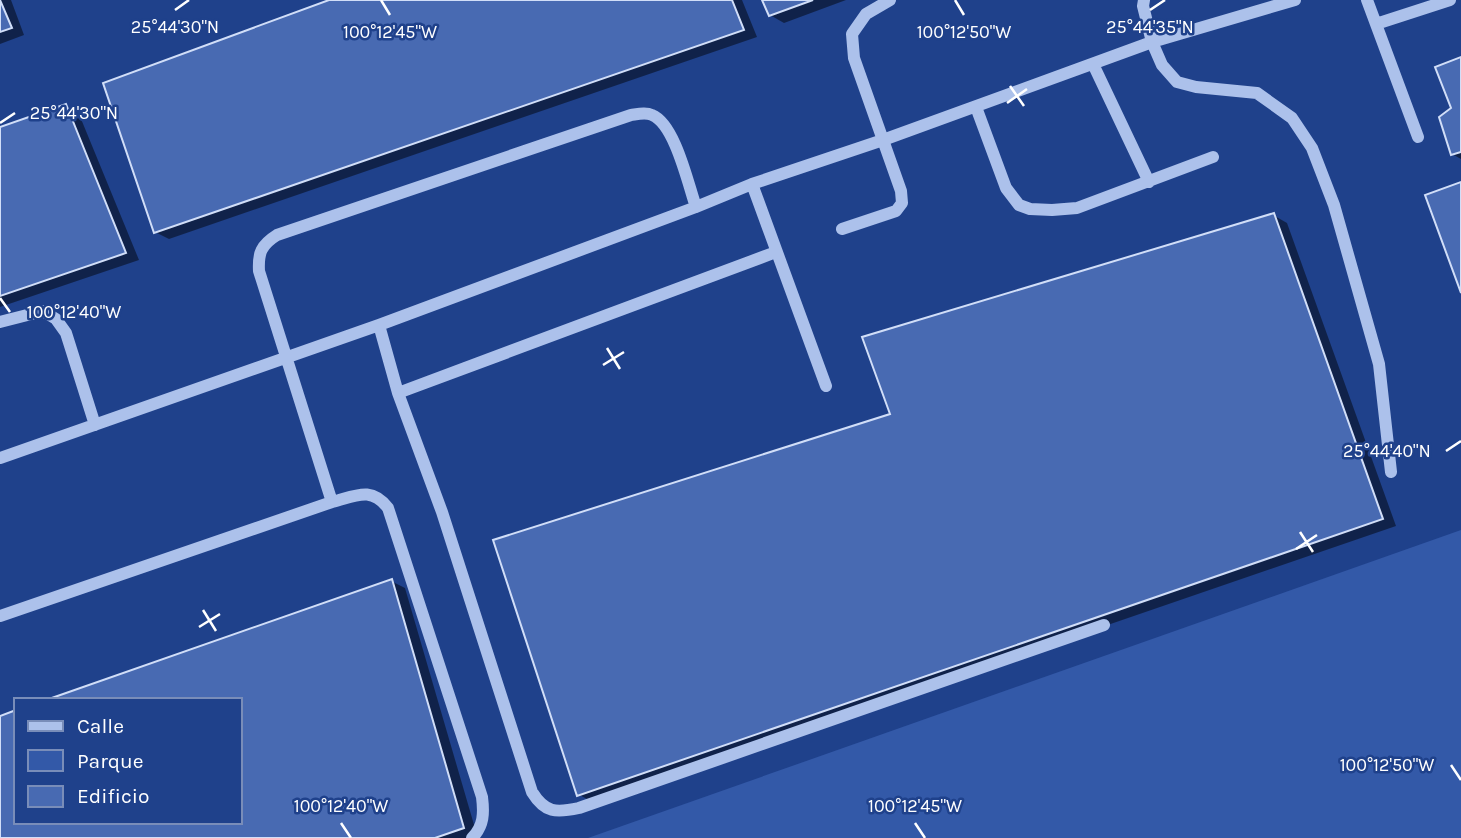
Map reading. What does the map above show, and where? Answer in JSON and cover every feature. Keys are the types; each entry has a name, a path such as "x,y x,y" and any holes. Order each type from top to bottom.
{"lane":[{"path":"842,229 896,211 902,203 901,191 854,58 852,34 866,14 890,0"},
{"path":"1144,0 1143,6 1152,42 1162,65 1177,82 1196,87 1257,93 1292,118 1312,148 1334,205 1379,364 1391,472"},
{"path":"0,458 379,325 752,184 883,141 1152,42 1295,0"},
{"path":"1367,0 1418,137"},
{"path":"1376,24 1450,0"},
{"path":"1093,65 1149,182"},
{"path":"976,107 1006,188 1019,205 1052,210 1077,208 1213,157"},
{"path":"332,502 259,271 258,254 264,243 276,235 631,115 649,113 661,119 671,135 696,207"},
{"path":"752,184 826,386"},
{"path":"398,393 775,252"},
{"path":"0,322 43,311 56,319 66,332 95,425"},
{"path":"379,325 398,393 442,512 532,792 538,802 548,809 561,812 579,808 1104,625"},
{"path":"0,616 332,502 366,494 379,497 388,508 482,797 484,816 479,831 472,838"}],"green space":[{"path":"1461,530 1461,838 588,838"}],"building":[{"path":"0,0 12,28 0,32"},
{"path":"329,0 732,0 744,30 154,233 103,83"},
{"path":"762,0 813,0 769,16"},
{"path":"1461,57 1461,152 1451,155 1439,117 1451,108 1435,67"},
{"path":"66,104 126,253 0,296 0,127"},
{"path":"1461,182 1461,293 1425,195"},
{"path":"1274,213 1383,519 577,796 493,540 890,414 862,337"},
{"path":"392,579 464,828 435,838 0,838 0,716 14,711 14,824 242,824 242,698 52,698"}]}
